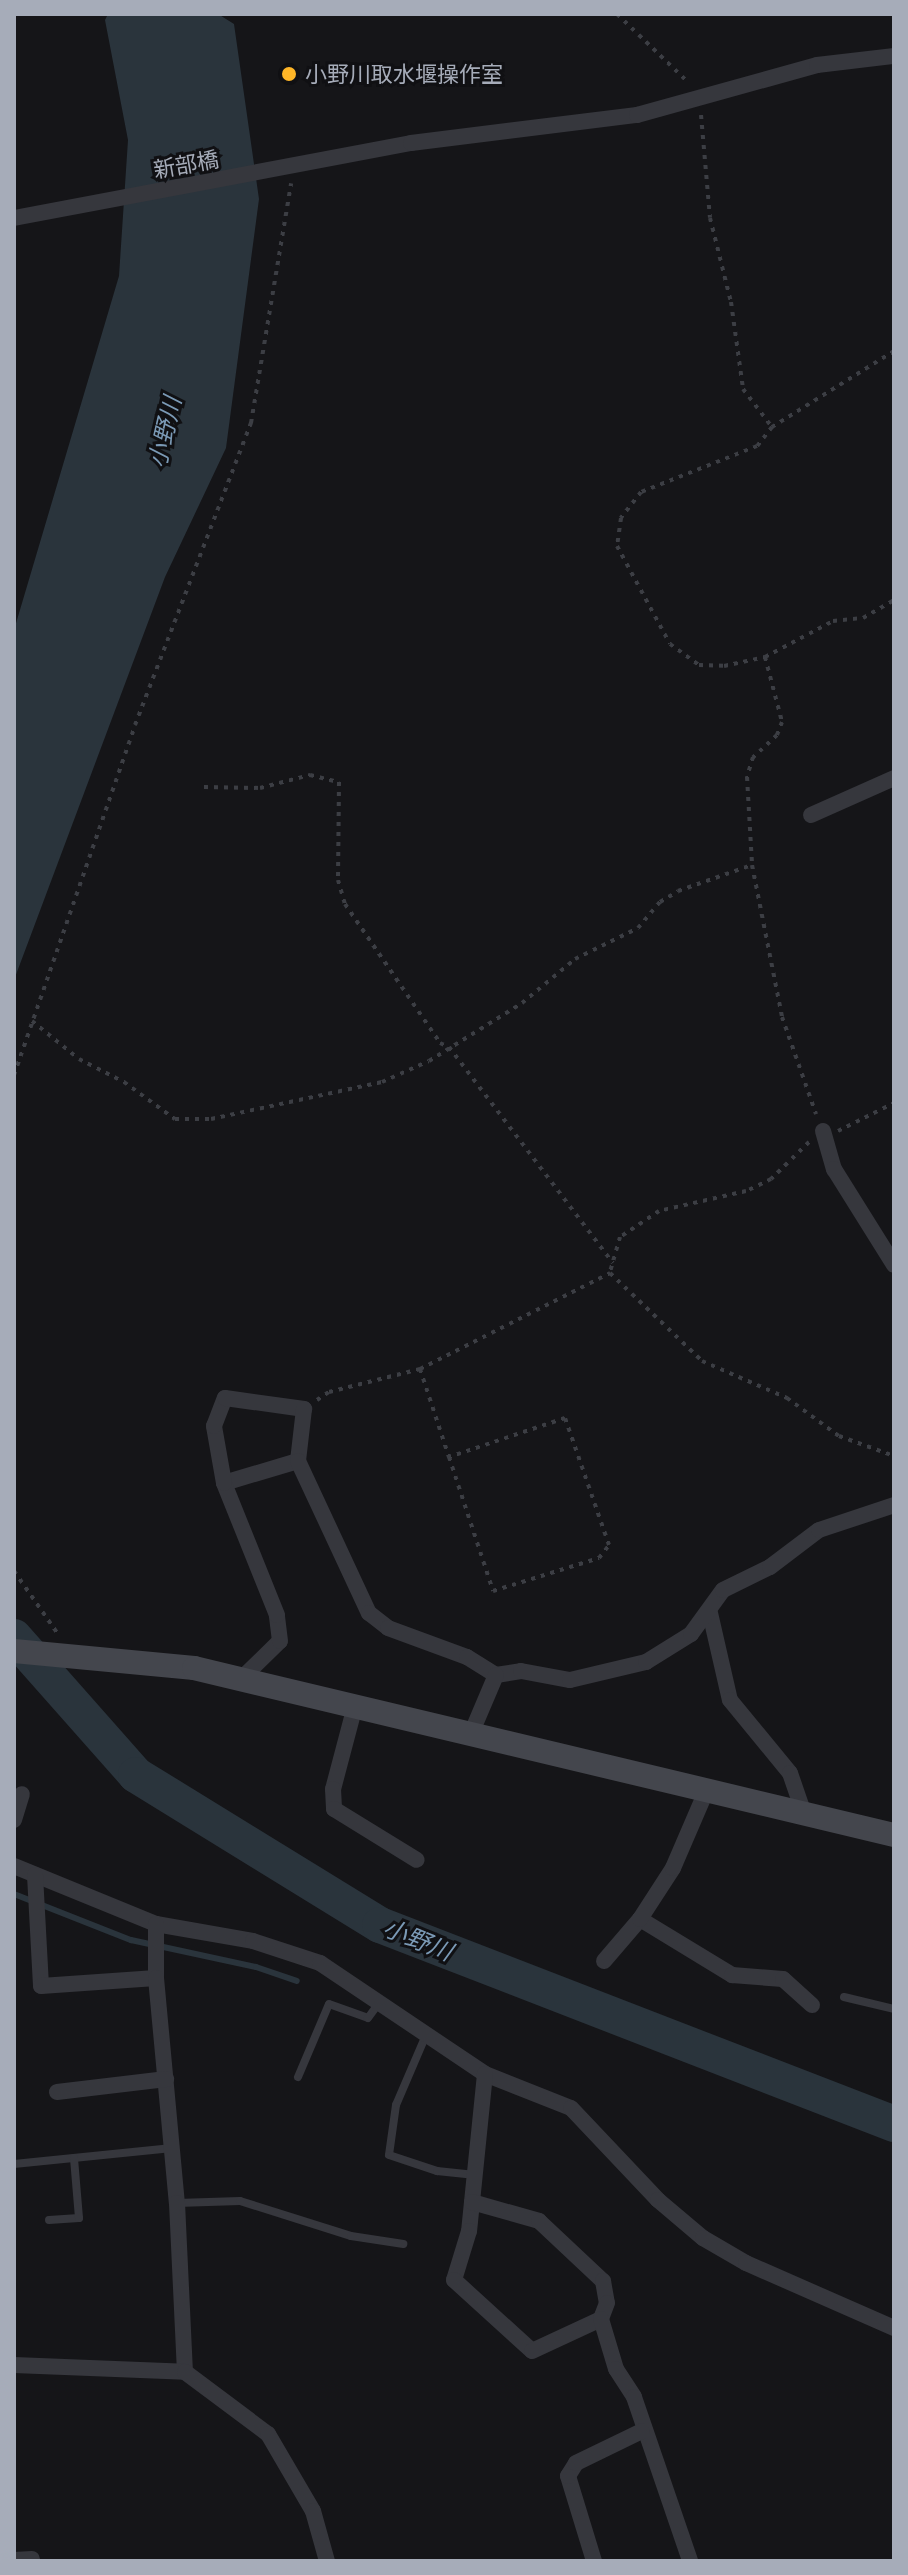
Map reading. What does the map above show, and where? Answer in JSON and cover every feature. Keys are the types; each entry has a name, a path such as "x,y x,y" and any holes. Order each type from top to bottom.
{"street":[{"name":"新部橋","path":"14,218 411,143 637,115 817,65 894,56"},
{"path":"811,815 894,778"},
{"path":"823,1131 834,1169 894,1265"},
{"path":"241,1679 280,1641 277,1615 224,1483 214,1426 225,1398 304,1409 298,1461 369,1613 388,1628 467,1657 496,1675 521,1671 570,1680 646,1662 691,1634 710,1613 723,1590 770,1567 819,1530 894,1505"},
{"path":"224,1483 298,1461"},
{"path":"710,1613 730,1700 790,1773 804,1814"},
{"path":"14,1651 71,1652 241,1679 894,1835"},
{"path":"471,1734 496,1675"},
{"path":"355,1706 333,1789 334,1809 417,1860"},
{"path":"604,1961 640,1919 689,1838 707,1789"},
{"path":"14,1820 22,1794"},
{"path":"14,1866 156,1924 253,1941 320,1963 485,2074 571,2108 658,2200 703,2238 746,2263 894,2328"},
{"path":"35,1875 41,1986 156,1978"},
{"path":"640,1919 732,1975 783,1979 812,2005"},
{"path":"156,1924 156,1978 173,2148 185,2372"},
{"path":"485,2074 472,2202 454,2280 532,2351 601,2319"},
{"path":"57,2092 166,2079"},
{"path":"472,2202 539,2221 572,2247 603,2281 607,2303 601,2319 616,2369 634,2397 642,2431 690,2561"},
{"path":"14,2365 185,2372 268,2434 313,2511 327,2561"},
{"path":"594,2561 568,2476 576,2463 642,2431"},
{"path":"14,2560 32,2559"}],"lane":[{"path":"844,1997 894,2009"},
{"path":"298,2077 329,2004 368,2018 379,2002"},
{"path":"426,2035 396,2105 389,2155 437,2171 473,2175"},
{"path":"14,2164 173,2148"},
{"path":"49,2220 79,2218 74,2158"},
{"path":"177,2203 240,2201 351,2236 403,2244"}],"path":[{"path":"617,14 678,69 699,97 710,218 731,302 743,389 772,427"},
{"path":"14,1075 135,725 251,423 288,168"},
{"path":"894,351 772,427 757,446 641,492 621,518 617,546 621,562 681,657 699,665 724,666 765,657 833,621 863,618 894,600"},
{"path":"765,657 782,722 777,735 753,757 747,777 752,865 782,1017 823,1131"},
{"path":"204,787 260,788 310,775 339,782 338,880 345,904 440,1043 449,1047 613,1263"},
{"path":"32,1021 162,1113 192,1121 382,1082 404,1076 522,1003 575,959 638,928 660,902 752,865"},
{"path":"304,1409 329,1392 420,1369 610,1273 620,1237 659,1211 746,1191 771,1179 790,1156 823,1131 840,1131 894,1103"},
{"path":"610,1273 702,1361 787,1398 839,1436 894,1456"},
{"path":"420,1369 493,1591 599,1558 609,1545 565,1418 449,1457"},
{"path":"14,1571 71,1652"}],"water":[{"path":"108,14 218,14 234,24 259,199 226,448 165,577 14,980 14,630 119,276 128,140 105,20"}],"waterway":[{"name":"小野川","path":"14,1637 136,1775 380,1925 894,2124"},
{"path":"14,1894 131,1940 256,1967 297,1981"}],"place":[{"name":"小野川取水堰操作室","path":"289,74"}]}
